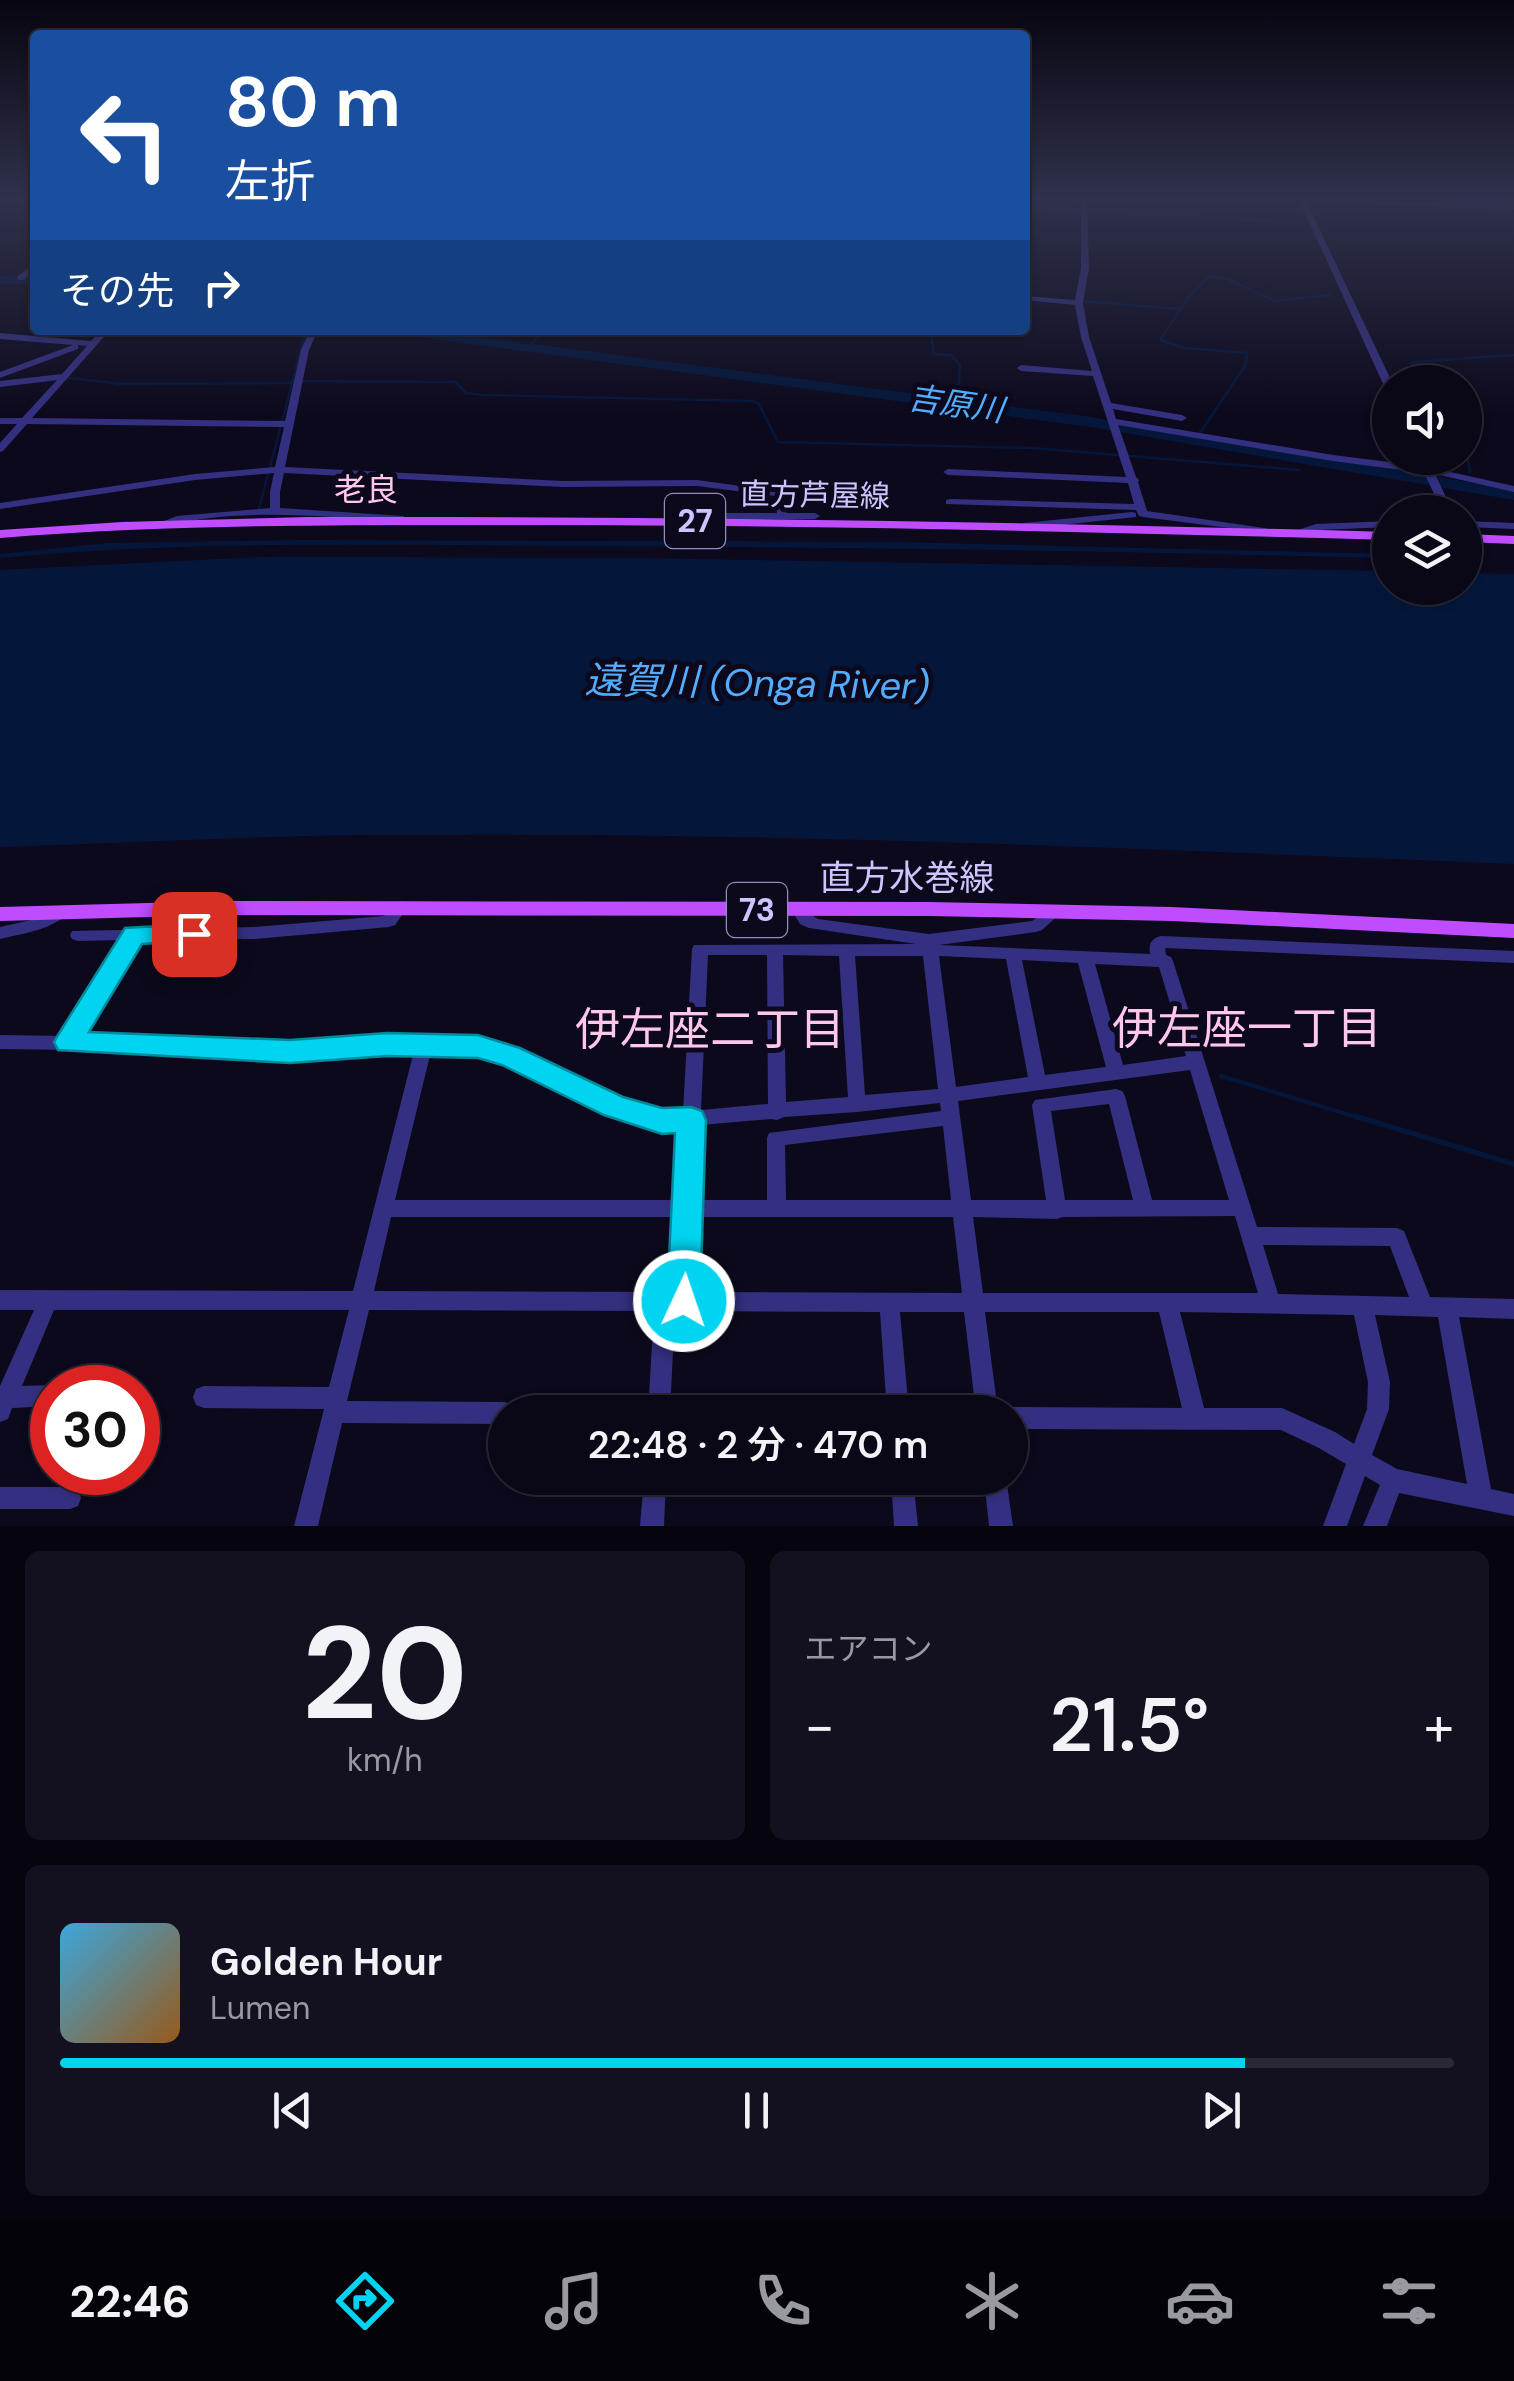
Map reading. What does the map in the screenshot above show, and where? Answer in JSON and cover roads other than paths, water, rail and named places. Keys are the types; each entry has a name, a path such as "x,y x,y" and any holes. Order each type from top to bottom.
{"main road":[{"name":"直方芦屋線","path":"0,534 159,525 714,521 1372,536"},
{"path":"1482,534 1514,540"},
{"name":"直方水巻線","path":"0,914 400,907 800,911 929,908 1191,914 1514,931"}],"street":[{"path":"22,278 30,271"},
{"path":"1084,271 1079,302 1085,337 1142,510"},
{"path":"1335,271 1379,365"},
{"path":"1030,298 1079,302"},
{"path":"0,449 101,335"},
{"path":"275,511 279,470 304,350 312,335"},
{"path":"0,336 93,344"},
{"path":"0,376 80,345"},
{"path":"1021,368 1098,374"},
{"path":"0,384 62,379"},
{"path":"1109,405 1183,417 1176,431"},
{"path":"0,421 291,424"},
{"path":"1114,421 1514,490"},
{"path":"0,506 195,477 279,470 562,484 696,483 780,494 782,514"},
{"path":"948,472 1134,480"},
{"path":"1432,477 1440,495"},
{"path":"950,502 1142,510 1273,533"},
{"path":"1024,526 1142,510"},
{"path":"159,525 176,519 275,511 409,521"},
{"path":"714,521 721,516 815,516"},
{"path":"1291,534 1316,527 1372,525"},
{"path":"1482,529 1514,526"},
{"path":"78,935 254,933 389,921 400,907"},
{"path":"800,911 806,920 816,924 929,945 1013,954 1165,960 1271,1304"},
{"path":"0,933 40,924 63,912"},
{"path":"661,1395 689,1209 700,949 847,951 929,945 1036,926 1054,912"},
{"path":"68,1042 134,934"},
{"path":"1158,960 1157,945 1162,942 1514,957"},
{"path":"929,945 985,1395"},
{"path":"775,949 776,1113"},
{"path":"847,951 857,1104"},
{"path":"1013,954 1038,1083"},
{"path":"1085,957 1116,1073"},
{"path":"0,1042 290,1052 424,1044 478,1046 510,1056 615,1107 662,1121 948,1096 1196,1062"},
{"path":"306,1526 424,1044"},
{"path":"1058,1210 1041,1105 1116,1096 1145,1210"},
{"path":"776,1210 776,1138 950,1117"},
{"path":"384,1209 1240,1208"},
{"path":"1249,1236 1396,1237 1423,1306"},
{"path":"0,1300 1167,1303 1514,1309"},
{"path":"3,1404 48,1300"},
{"path":"890,1302 897,1395"},
{"path":"1167,1303 1195,1417"},
{"path":"1334,1526 1378,1409 1379,1382 1362,1305"},
{"path":"1447,1307 1481,1498"},
{"path":"204,1398 488,1412"},
{"path":"3,1404 30,1400"},
{"path":"1028,1418 1282,1419 1328,1440 1393,1480 1514,1504"},
{"path":"1375,1526 1393,1480"},
{"path":"652,1526 654,1495"},
{"path":"903,1495 906,1526"},
{"path":"997,1495 1001,1526"},
{"path":"0,1498 70,1498"}],"water":[{"path":"895,542 1372,554 1372,558 875,548 353,545 141,548 0,558 0,554 108,543"},
{"name":"遠賀川 (Onga River)","path":"262,557 637,558 1372,571 1372,605 1482,605 1482,573 1514,574 1514,864 936,842 502,834 0,847 0,570"}],"waterway":[{"path":"1200,433 1245,366 1247,353 1185,348 1160,340 1188,298 1209,276 1227,279 1275,301 1331,295"},
{"name":"吉原川","path":"0,280 30,281"},
{"path":"1080,301 1180,309"},
{"path":"293,381 305,335"},
{"name":"吉原川","path":"433,335 1091,422 1514,495"},
{"path":"528,347 539,335"},
{"path":"931,335 934,354 951,355 960,365 959,383 940,400"},
{"path":"1412,365 1514,355"},
{"path":"0,386 69,378 122,384 290,383"},
{"path":"259,509 293,381"},
{"path":"293,381 455,382 466,393 483,395 753,401 759,404 778,442 1033,448 1299,470"},
{"path":"1221,1076 1363,1119"},
{"path":"1355,1116 1514,1164"}],"district":[{"name":"老良","path":"366,490"},
{"name":"伊左座一丁目","path":"1247,1028"},
{"name":"伊左座二丁目","path":"710,1029"}]}
